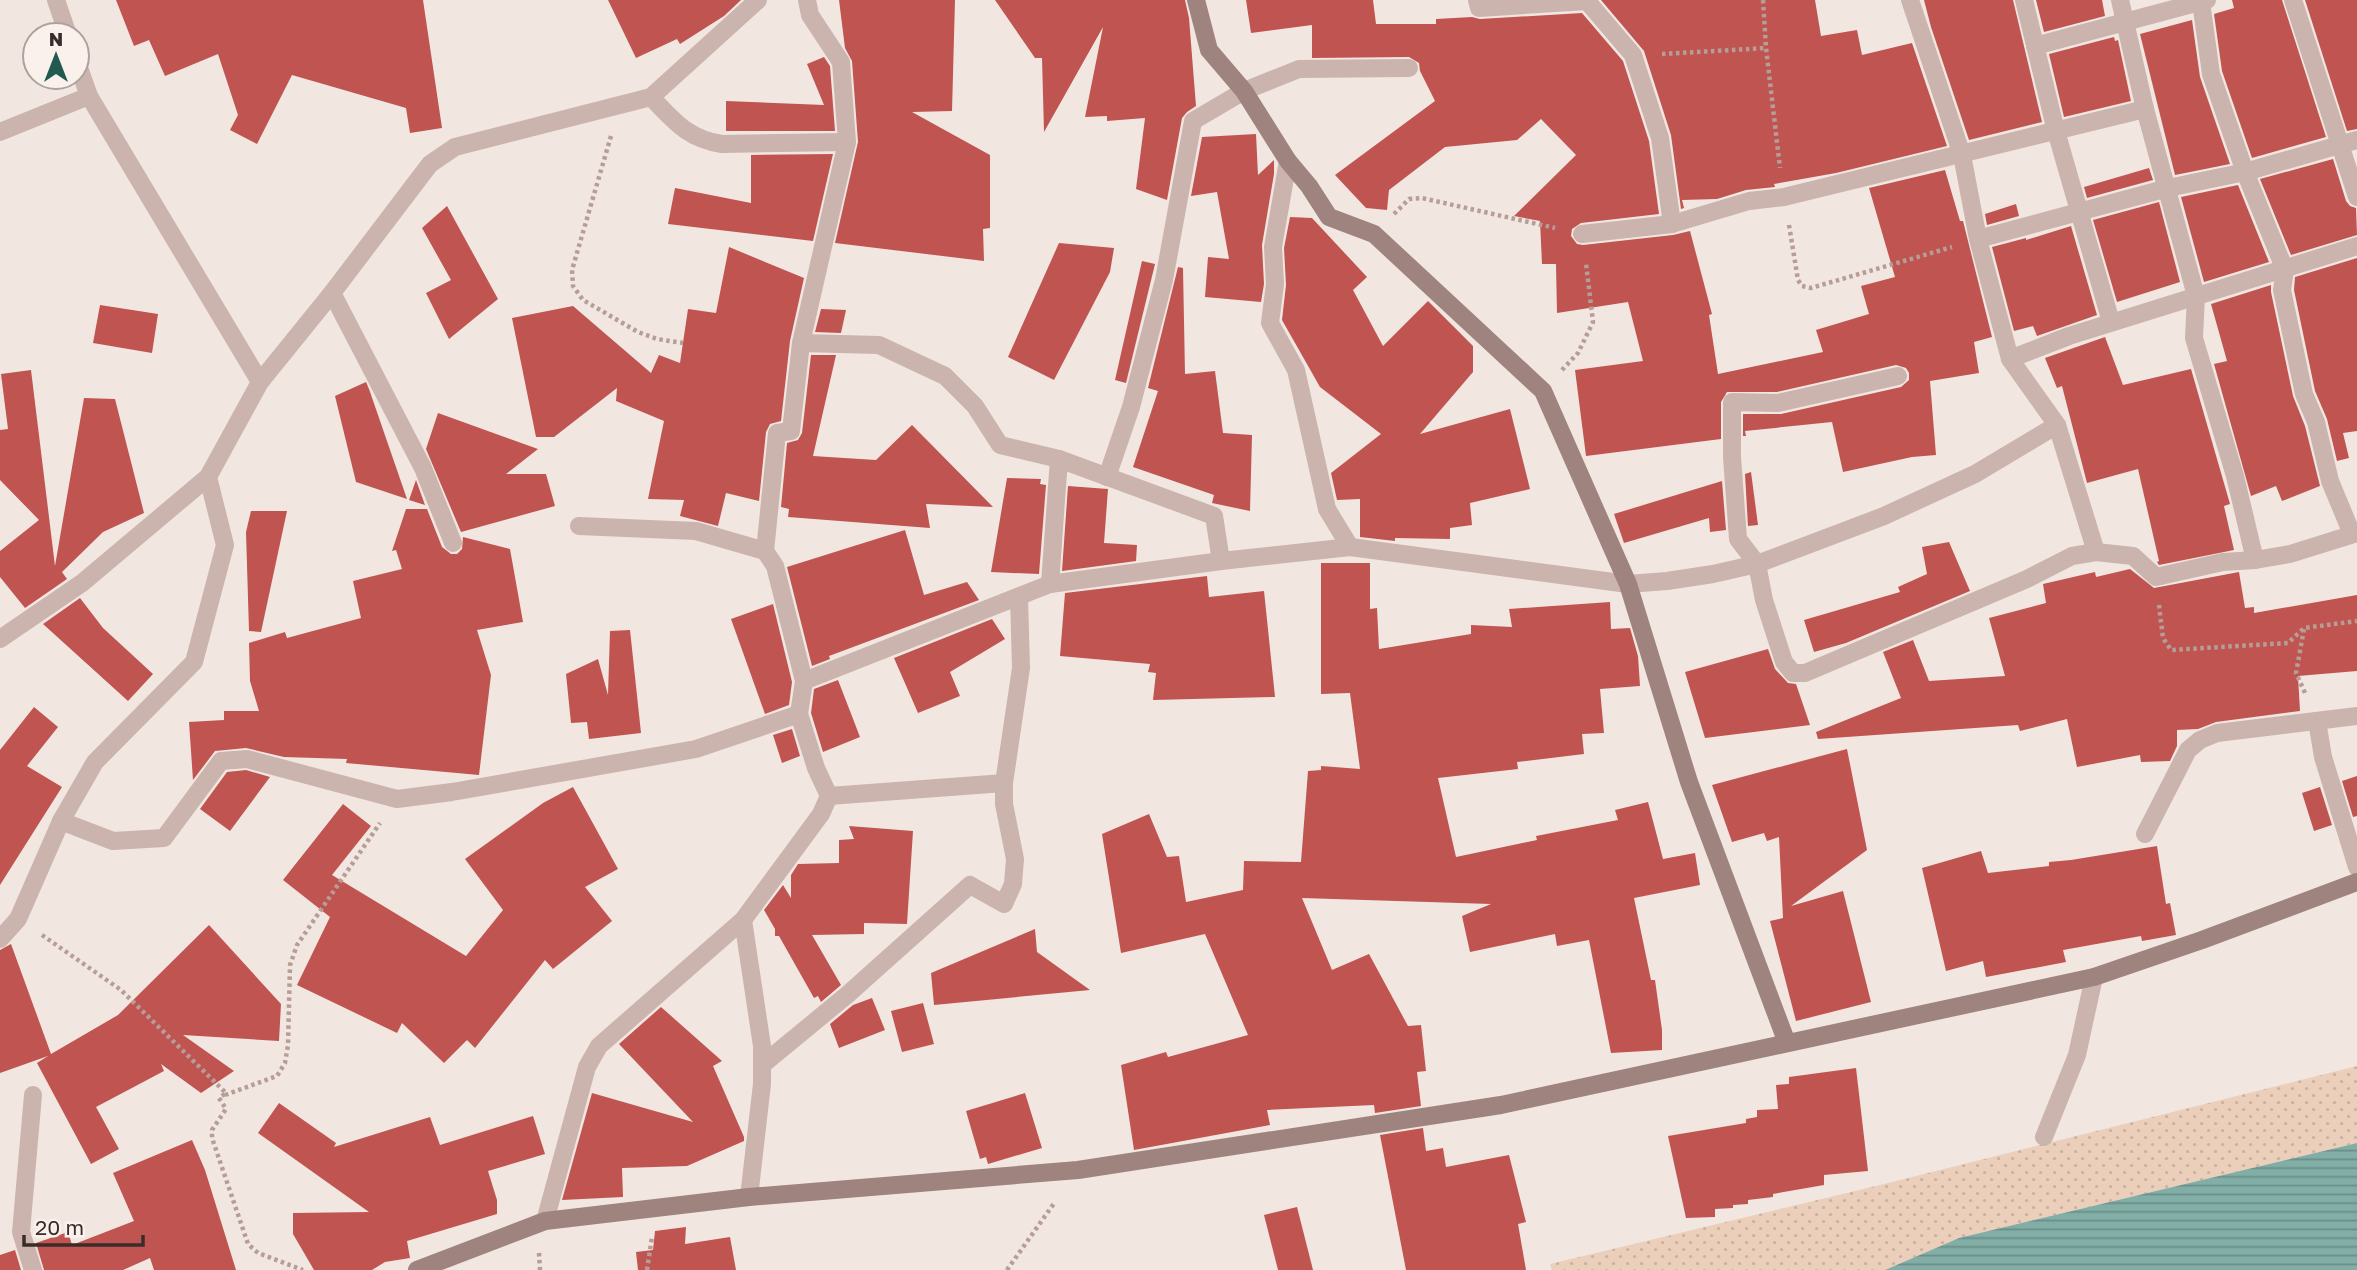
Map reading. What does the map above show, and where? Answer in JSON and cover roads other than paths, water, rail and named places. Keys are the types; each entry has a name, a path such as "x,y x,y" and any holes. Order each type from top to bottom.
{"street":[{"path":"56,0 63,21"},
{"path":"0,639 82,583 208,477 260,382 430,164 455,148 651,97 758,0"},
{"path":"545,1221 587,1067 599,1046 743,920 821,814 829,796 816,768 799,714 804,681 775,566 765,551 777,433 791,431 801,343 847,142 841,62 810,15 807,0"},
{"path":"1196,0 1209,50 1244,91 1288,161 1309,186 1329,217 1374,234 1543,391 1628,584 1689,782 1787,1043"},
{"path":"1476,0 1479,8 1586,0 1633,55 1660,138 1672,224"},
{"path":"1910,0 1962,155 1979,239 2010,359 2057,425 2096,552"},
{"path":"2024,0 2078,214 2111,322"},
{"path":"2120,0 2145,109 2196,296 2194,338 2235,476 2255,560"},
{"path":"2293,0 2349,141 2357,197"},
{"path":"1898,376 1778,403 1732,402 1732,457 1738,539 1757,564 1764,600 1784,662 1793,673 1805,673 2028,579 2073,556 2096,552 2133,556 2156,577 2223,562 2290,554 2355,533 2330,481 2316,422 2304,394 2282,290 2285,270 2245,173 2211,74 2204,1 2035,46"},
{"path":"1107,477 1131,407 1164,280 1193,121 1244,91 1299,69 1409,68"},
{"path":"87,91 260,382"},
{"path":"0,132 89,96"},
{"path":"651,97 677,124 704,142 847,142"},
{"path":"1582,234 1672,224 1749,201 1784,197 2145,109"},
{"path":"1979,239 2168,188 2245,173 2349,141"},
{"path":"1288,161 1273,247 1275,284 1270,323 1296,370 1326,509 1350,547"},
{"path":"2010,359 2068,335 2357,246"},
{"path":"332,293 423,468 453,543"},
{"path":"801,343 879,345 945,376 975,406 1000,445 1059,459 1214,516 1221,561"},
{"path":"804,681 1050,584 1221,561 1350,547 1628,584 1690,578 1757,564 1895,510 1975,474 2057,425"},
{"path":"1050,584 1059,459"},
{"path":"0,939 18,919 61,821 95,762 194,662 225,545 208,477"},
{"path":"579,526 696,531 765,551"},
{"path":"762,1065 847,995 970,885 1004,904 1013,884 1015,859 1004,804 1004,783 1021,668 1019,597"},
{"path":"61,821 113,841 164,838 220,761 247,759 397,799 452,792 696,749 799,714"},
{"path":"2145,834 2188,750 2200,740 2217,733 2357,716"},
{"path":"2317,722 2323,757 2357,867"},
{"path":"829,796 1004,783"},
{"path":"417,1270 545,1221 749,1197 1078,1170 1501,1105 2094,976 2202,940 2357,882"},
{"path":"743,920 762,1046 762,1084 749,1197"},
{"path":"2044,1137 2077,1055 2094,976"},
{"path":"33,1095 21,1232 33,1270"}],"water":[{"path":"2357,1143 2357,1270 1885,1270 1959,1238"}]}
